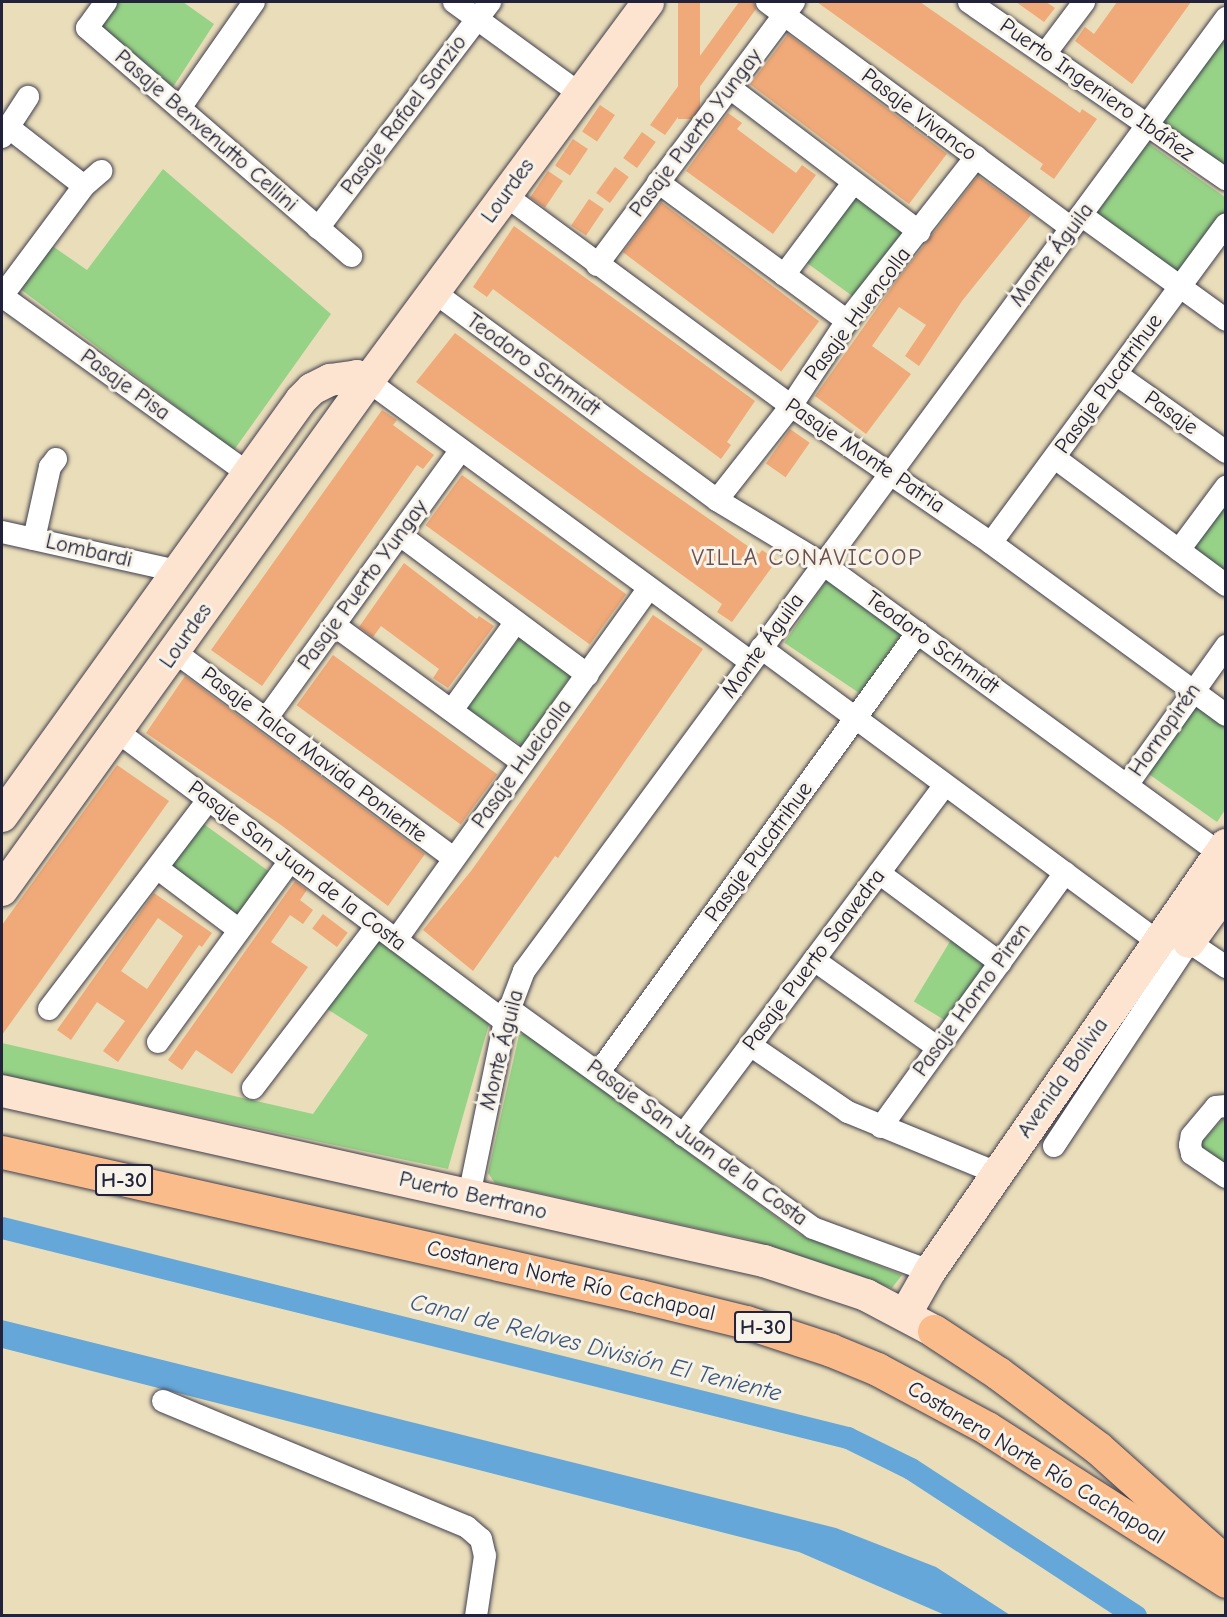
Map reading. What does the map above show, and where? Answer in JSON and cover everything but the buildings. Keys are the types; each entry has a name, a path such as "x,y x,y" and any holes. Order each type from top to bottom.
{"main road":[{"name":"Costanera Norte Río Cachapoal","path":"2,1152 640,1296 746,1322 831,1350 909,1385 987,1428 1226,1581"},
{"path":"934,1331 998,1373 1098,1448 1226,1562"}],"street":[{"name":"Pasaje Benvenutto Cellini","path":"106,2 87,28 351,256"},
{"path":"180,108 254,2"},
{"path":"454,2 484,10 580,94"},
{"name":"Lourdes","path":"2,890 118,732 368,381 648,2"},
{"name":"Puerto Ingeniero Ibáñez","path":"969,2 1226,179"},
{"path":"1045,54 1084,2"},
{"name":"Pasaje Puerto Yungay","path":"597,265 730,88 782,6"},
{"name":"Pasaje Vivanco","path":"782,6 976,157 1180,286 1226,320"},
{"name":"Pasaje Rafael Sanzio","path":"318,228 484,10"},
{"name":"Monte Águila","path":"469,1196 506,1014 524,971 1226,18"},
{"path":"730,88 920,232"},
{"path":"28,97 5,132 84,186"},
{"name":"Pasaje Huencolla","path":"717,500 791,406 847,321 920,232 976,157"},
{"path":"2,296 84,186 102,171"},
{"path":"658,182 847,321"},
{"path":"784,275 854,183"},
{"name":"Pasaje Monte Patria","path":"505,195 791,406 991,543 1226,716"},
{"name":"Pasaje Pucatrihue","path":"991,543 1226,224"},
{"name":"Teodoro Schmidt","path":"434,292 717,500 823,564 1126,785 1223,852"},
{"name":"Pasaje Pisa","path":"2,296 249,474"},
{"name":"Pasaje","path":"1116,374 1226,452"},
{"name":"Lourdes","path":"2,816 176,571 312,389 344,376 368,381"},
{"path":"368,381 649,588 856,719 1158,942"},
{"name":"Pasaje Puerto Yungay","path":"266,719 460,451"},
{"path":"1055,458 1226,585"},
{"path":"33,539 50,467 56,459"},
{"path":"1179,550 1226,486"},
{"name":"Lombardi","path":"2,532 176,571"},
{"path":"400,535 588,675"},
{"name":"Pasaje Hueicolla","path":"396,940 649,588"},
{"path":"452,710 516,622"},
{"path":"334,625 522,762"},
{"name":"Pasaje Pucatrihue","path":"599,1072 918,632"},
{"name":"Hornopirén","path":"1126,785 1226,646"},
{"name":"Pasaje Talca Mavida Poniente","path":"175,652 453,858"},
{"name":"Pasaje San Juan de la Costa","path":"118,732 396,940 506,1014 599,1072 813,1228 930,1271"},
{"name":"Pasaje Puerto Saavedra","path":"683,1135 945,785"},
{"path":"49,1009 208,800"},
{"name":"Avenida Bolivia","path":"906,1313 930,1271 997,1173 1223,852"},
{"path":"158,1042 238,929 290,861"},
{"path":"157,868 238,929"},
{"path":"879,873 1000,963"},
{"name":"Pasaje Horno Piren","path":"881,1127 1065,873"},
{"name":"Avenida Bolivia","path":"1054,1146 1189,942 1226,891"},
{"path":"253,1088 377,926"},
{"path":"1189,942 1226,967"},
{"path":"814,960 937,1047"},
{"path":"750,1045 848,1112 997,1173"},
{"name":"Puerto Bertrano","path":"2,1091 764,1261 838,1284 906,1313 934,1331"},
{"path":"1226,1106 1216,1107 1192,1136 1190,1144 1192,1154 1226,1177"},
{"path":"163,1401 467,1527 481,1539 485,1556 476,1616"}],"green space":[{"path":"116,2 183,2 214,24 173,87 98,23"},
{"path":"1225,31 1225,171 1159,125"},
{"path":"1148,143 1225,197 1225,214 1179,276 1095,215"},
{"path":"163,169 331,314 234,450 19,288 51,245 87,270"},
{"path":"852,193 909,235 861,302 803,260"},
{"path":"1225,504 1225,572 1193,546"},
{"path":"828,578 904,629 861,694 784,643"},
{"path":"525,632 575,669 523,746 463,706"},
{"path":"1196,697 1225,719 1225,810 1217,822 1143,770"},
{"path":"201,822 271,873 237,920 167,869"},
{"path":"955,933 991,955 950,1023 914,1002"},
{"path":"378,940 489,1024 448,1169 2,1075 2,1043 313,1114 368,1035 324,1007"},
{"path":"526,1033 799,1234 902,1275 892,1288 751,1240 495,1183 488,1173 519,1035"},
{"path":"1225,1119 1225,1170 1194,1150"}],"water":[{"path":"2,1320 836,1528 936,1567 1010,1615 945,1615 799,1552 2,1348"}],"waterway":[{"name":"Canal de Relaves División El Teniente","path":"2,1228 848,1438 911,1469 1136,1616"}],"district":[{"name":"VILLA CONAVICOOP","path":"807,558"}]}
